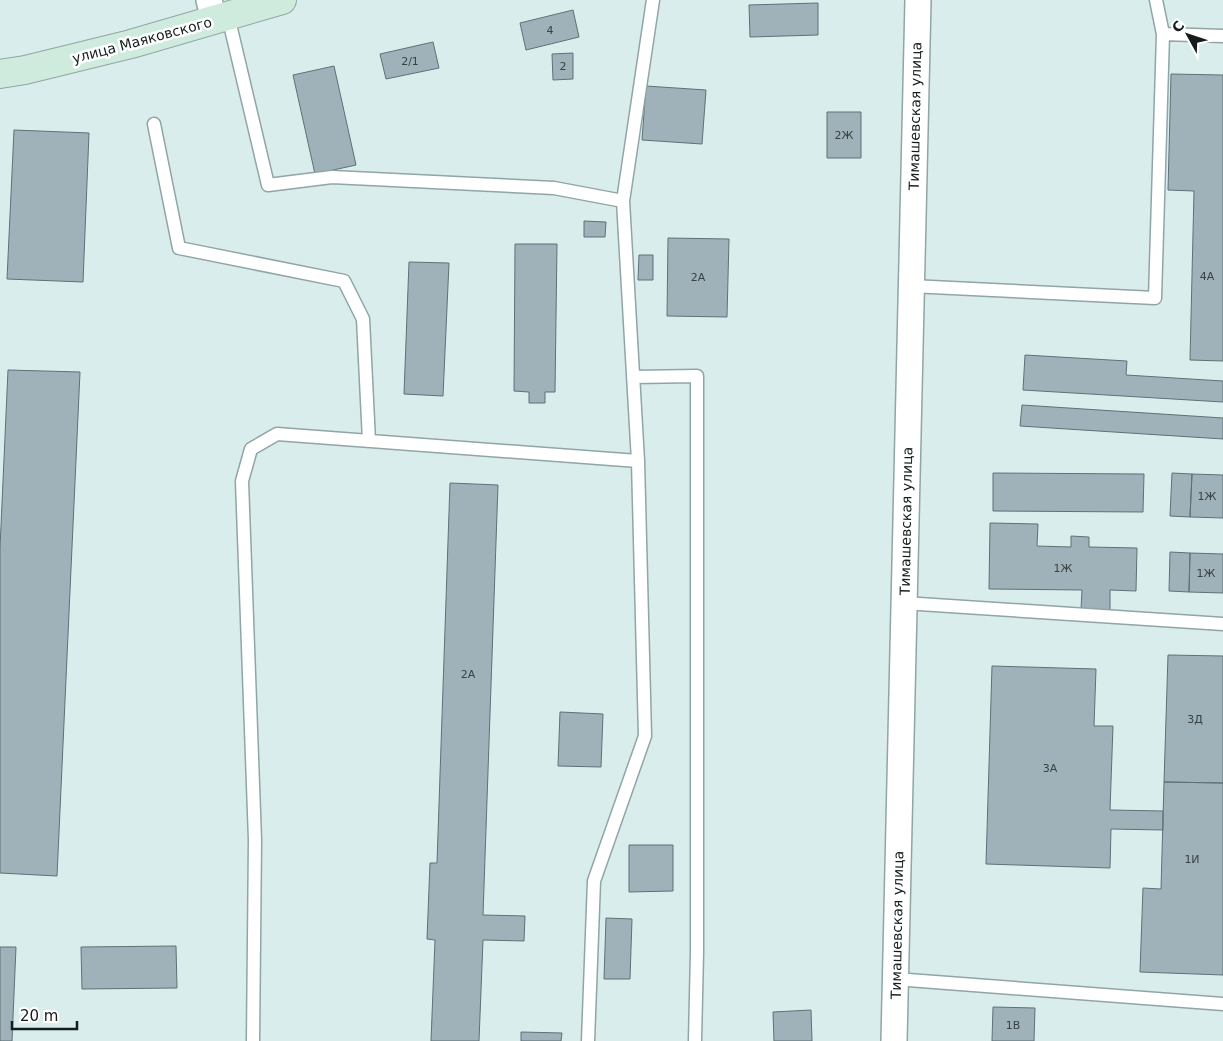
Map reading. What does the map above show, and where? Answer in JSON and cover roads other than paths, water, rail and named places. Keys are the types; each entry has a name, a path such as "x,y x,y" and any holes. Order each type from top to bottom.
{"main road":[{"name":"улица Маяковского","path":"0,74 25,70 131,44 217,12 282,0"}],"street":[{"name":"Тимашевская улица","path":"894,1041 918,0"}],"lane":[{"path":"588,1041 594,881 645,736 638,461 623,201 652,0"},
{"path":"911,286 1155,298 1163,34 1156,0"},
{"path":"217,12 268,185 332,177 554,188 623,201"},
{"path":"1163,34 1223,36"},
{"path":"154,124 179,248 344,281 362,319 369,441"},
{"path":"633,376 696,376 697,952 695,1041"},
{"path":"253,1041 255,840 242,481 251,449 277,434 638,461"},
{"path":"904,603 1223,624"},
{"path":"895,979 1223,1004"}]}
